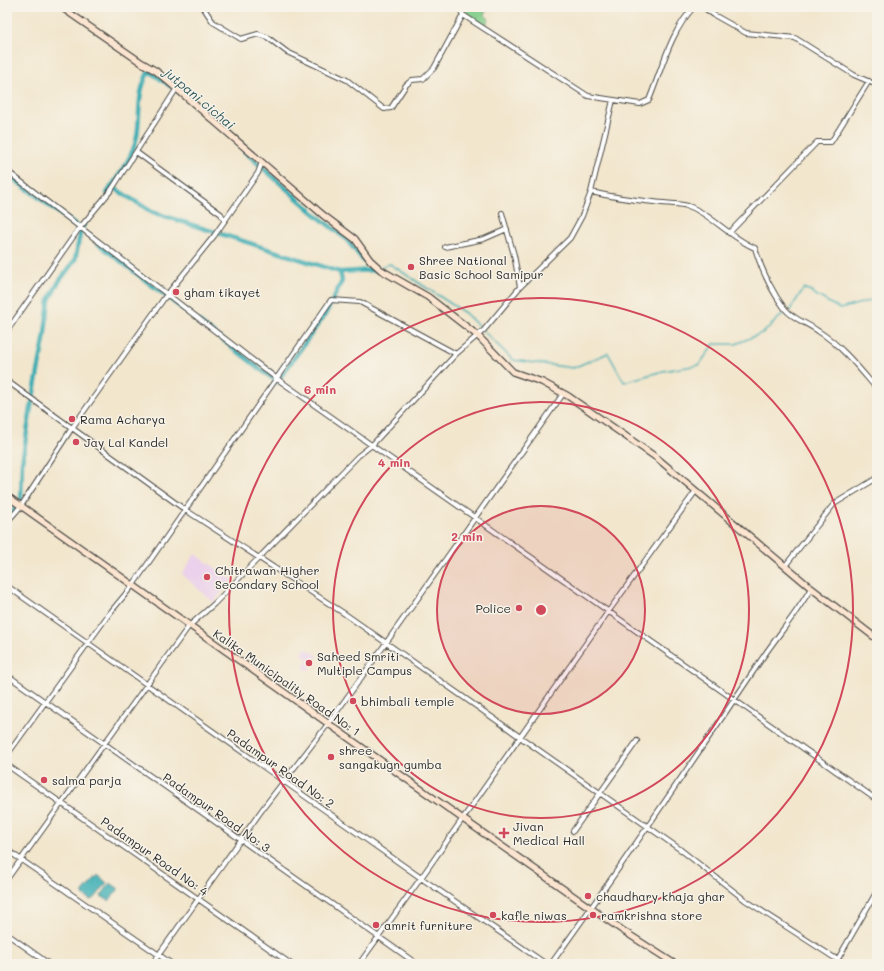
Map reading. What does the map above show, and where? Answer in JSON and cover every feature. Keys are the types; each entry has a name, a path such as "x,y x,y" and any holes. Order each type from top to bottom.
{"street":[{"path":"62,7 142,63 156,71 177,88 323,215 354,239 370,260 381,270 428,297 478,335 513,372 542,382 563,394 596,414 657,458 695,492 811,588 877,639"},
{"path":"203,7 213,22 241,39 258,34 267,37 287,52 347,80 384,109 391,108 406,85 412,80 423,79 434,68 463,15"},
{"path":"459,7 463,15 588,96 640,104 650,100 658,71 686,15 694,7"},
{"path":"703,7 714,15 746,32 795,38 854,75 876,82"},
{"path":"730,233 818,142 831,142 869,81"},
{"path":"7,331 79,228 118,179 177,88"},
{"path":"7,879 189,626 214,604 353,461 372,445 456,354 484,330 520,287 570,238 582,216 591,192 613,100"},
{"path":"136,152 221,214 224,220"},
{"path":"7,522 21,506 72,428 168,294 214,236 258,173 262,162"},
{"path":"7,171 79,228 168,294 276,380 372,445 608,612 784,733 877,800"},
{"path":"591,192 608,196 688,206 700,212 754,248 774,291 785,309 836,344 853,360 877,390"},
{"path":"502,213 514,255 520,287"},
{"path":"445,247 484,239 507,229"},
{"path":"7,755 88,643 133,585 184,509 332,300 336,299 360,302 456,354"},
{"path":"7,382 184,509 258,559 345,614 520,736 646,827 688,855 713,876 780,924 844,964"},
{"path":"152,964 283,781 328,724 563,394"},
{"path":"786,566 834,504 877,478"},
{"path":"359,964 422,878 520,736 695,492"},
{"name":"Kalika Municipality Road No: 1","path":"7,496 463,819 675,964"},
{"name":"Padampur Road No: 2","path":"7,586 546,964"},
{"path":"551,964 735,700 769,648 791,621 811,588"},
{"name":"Padampur Road No: 3","path":"7,675 417,964"},
{"path":"573,831 637,741"},
{"name":"Padampur Road No: 4","path":"7,765 291,964"},
{"path":"7,850 172,964"},
{"path":"835,964 877,891"},
{"path":"7,934 49,964"}],"shaded area":[{"name":"Chitrawan Higher Secondary School","path":"195,554 233,580 213,602 182,574"},
{"name":"Saheed Smriti Multiple Campus","path":"305,648 318,656 308,671 303,667 308,659 302,654"}],"green space":[{"path":"462,7 490,7 484,14 489,19 485,26 472,18"}],"water":[{"path":"98,875 107,883 95,898 90,900 83,895 83,892"},
{"path":"110,883 118,888 118,890 109,901 101,896"}],"waterway":[{"name":"jutpani cichai","path":"107,193 133,151 137,136 142,87 149,71 170,86"},
{"name":"jutpani cichai","path":"245,152 316,215 346,239 363,260 375,270"},
{"path":"7,174 79,228"},
{"path":"111,186 152,212 340,272"},
{"name":"jutpani cichai","path":"33,398 44,340 49,300 58,283 75,260 81,229 84,225"},
{"path":"97,243 277,382 325,315 342,281 340,272 375,270"},
{"path":"381,267 390,264 465,313 513,360 573,368 608,353 624,382 663,371 699,365 714,344 736,344 764,332 784,313"},
{"path":"790,310 804,288 840,309 872,300 877,295"},
{"path":"7,519 21,500 22,462 32,402"}],"place":[{"name":"Shree National Basic School Samipur","path":"411,267"},
{"name":"gham tikayet","path":"176,292"},
{"name":"Rama Acharya","path":"72,419"},
{"name":"Jay Lal Kandel","path":"76,442"},
{"name":"Chitrawan Higher Secondary School","path":"207,577"},
{"name":"Police","path":"519,608"},
{"name":"Saheed Smriti Multiple Campus","path":"309,663"},
{"name":"bhimbali temple","path":"353,701"},
{"name":"shree sangakugn gumba","path":"331,757"},
{"name":"salma parja","path":"44,780"},
{"name":"Jivan Medical Hall","path":"504,833"},
{"name":"chaudhary khaja ghar","path":"588,896"},
{"name":"kafle niwas","path":"493,915"},
{"name":"ramkrishna store","path":"593,915"},
{"name":"amrit furniture","path":"376,925"}]}
